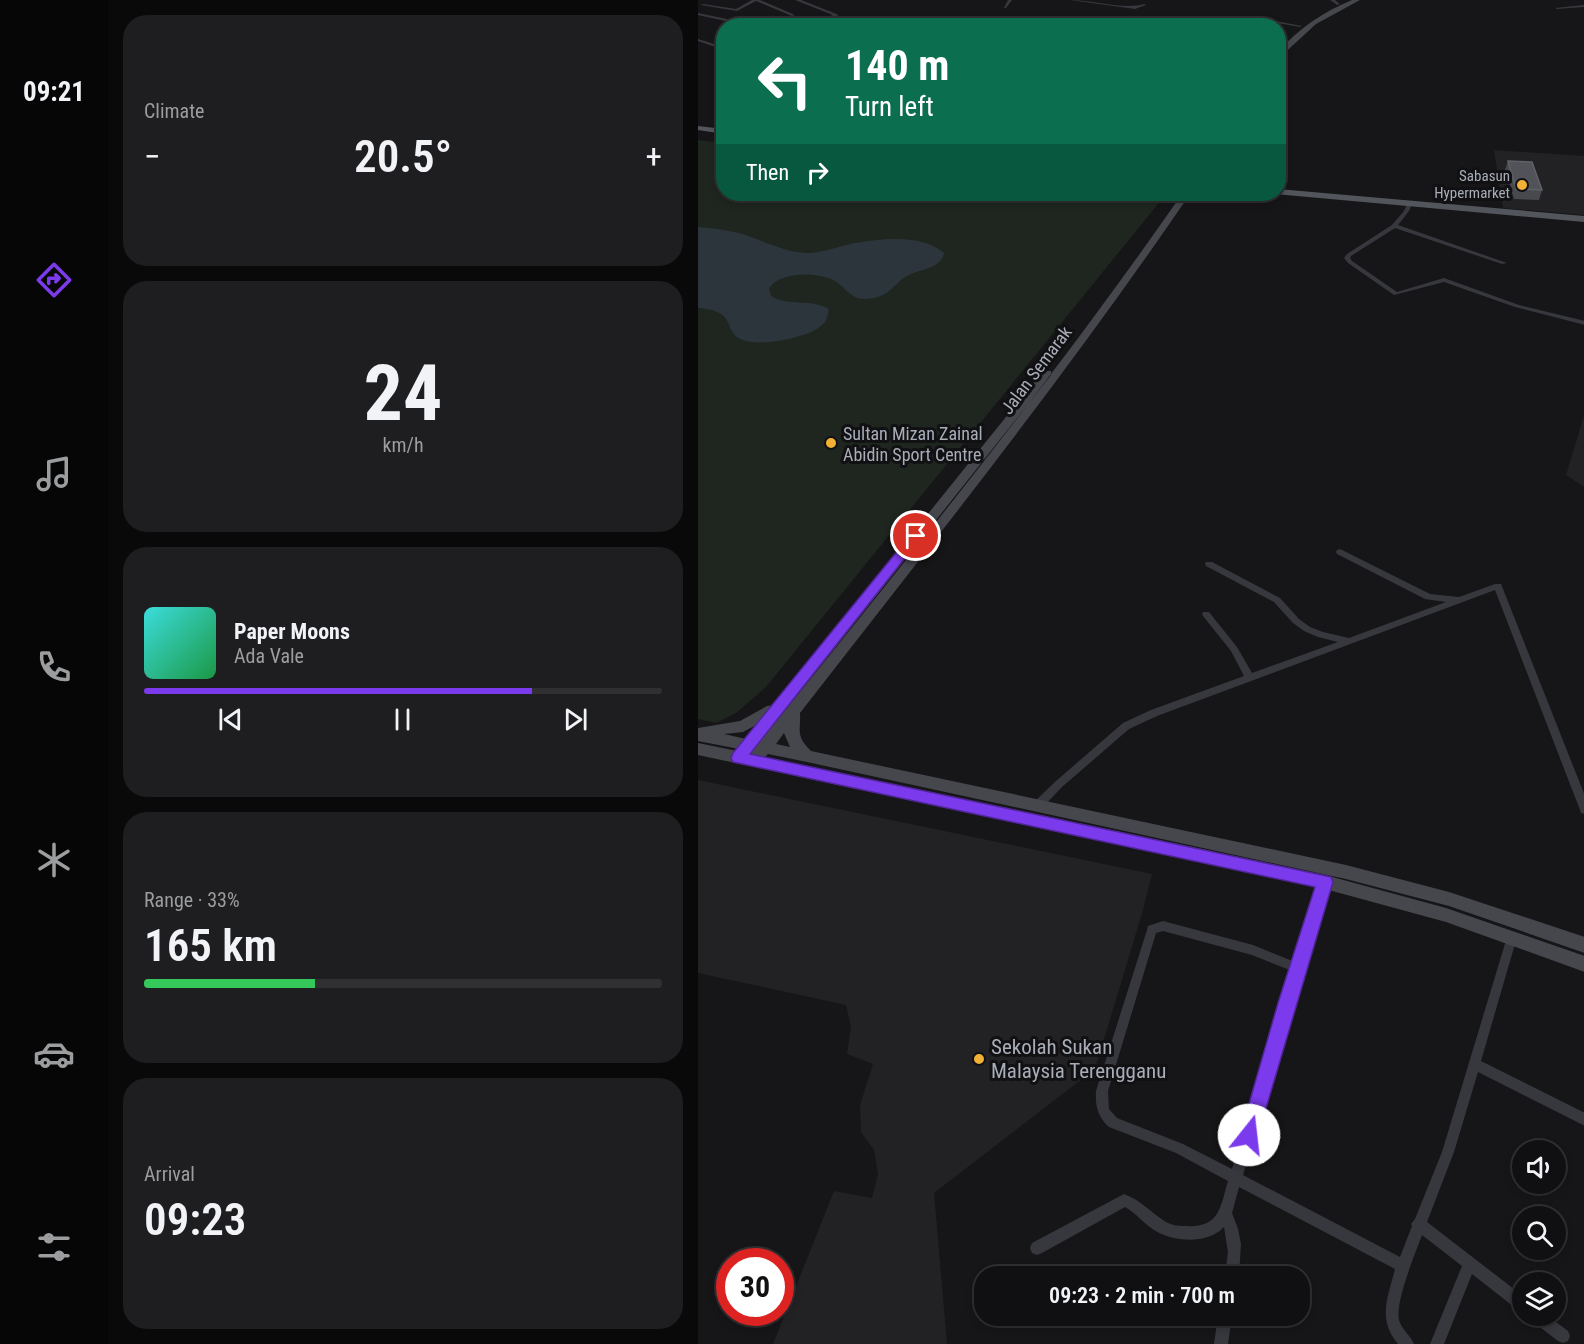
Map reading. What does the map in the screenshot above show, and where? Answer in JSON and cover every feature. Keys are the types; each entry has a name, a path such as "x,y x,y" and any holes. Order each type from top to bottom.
{"main road":[{"path":"1286,41 1300,26 1335,2 1349,0"},
{"path":"1286,48 1307,26 1357,0"},
{"path":"698,129 716,131"},
{"path":"698,134 716,136"},
{"path":"1286,192 1584,219"},
{"name":"Jalan Semarak","path":"752,756 790,705 1028,412 1117,294 1181,201"},
{"path":"698,734 743,726 790,705 791,737 807,756"},
{"name":"Jalan Semarak","path":"752,756 749,746 790,705"},
{"path":"698,734 749,746"},
{"path":"698,749 752,756 1325,882 1439,913 1584,964"},
{"path":"752,756 807,756 1398,884 1543,929 1584,945"}],"street":[{"path":"701,6 713,0"},
{"path":"701,6 737,10 756,0 792,15"},
{"path":"797,0 837,15 828,18"},
{"path":"1005,7 1010,0"},
{"path":"1072,0 1135,8 1144,5"},
{"path":"1557,8 1584,6"},
{"path":"698,14 717,18"},
{"path":"1286,24 1300,26"},
{"path":"698,40 716,46"},
{"path":"1407,202 1407,214 1347,258 1359,269 1396,294 1444,280 1517,306 1584,323"},
{"path":"1395,225 1504,263"},
{"path":"1340,552 1428,597 1460,600"},
{"path":"1209,564 1277,600 1307,629 1321,635 1349,641"},
{"path":"1038,805 1126,726 1249,677 1498,586 1584,810"},
{"path":"1206,614 1234,649 1249,677"},
{"path":"1037,1248 1124,1200 1135,1204 1160,1226 1175,1232 1205,1232 1217,1224 1225,1214 1325,882"},
{"path":"1298,968 1253,950 1163,926 1152,930 1102,1091 1101,1106 1106,1118 1113,1123 1179,1148 1403,1266"},
{"path":"1407,1344 1396,1331 1392,1319 1392,1310 1403,1266 1448,1152 1512,937"},
{"path":"1475,1064 1584,1119"},
{"path":"1225,1214 1235,1240 1234,1266"},
{"path":"1418,1224 1512,1296"},
{"path":"1437,1344 1470,1263"},
{"path":"1221,1344 1224,1326"},
{"path":"1550,1326 1563,1336"}],"shaded area":[{"name":"Sultan Mizan Zainal Abidin Sport Centre","path":"698,140 716,142 716,201 1160,201 766,687 736,713 716,723 698,719"},
{"path":"1494,150 1584,156 1584,215 1503,208"},
{"path":"698,227 739,233 782,249 800,252 810,253 874,240 899,239 923,242 944,253 935,265 905,277 886,293 873,298 855,297 833,280 818,275 782,278 769,288 771,296 785,301 815,304 829,309 826,320 816,330 796,337 772,342 750,342 736,336 725,317 720,313 698,308"},
{"path":"1584,416 1584,487 1566,475"},
{"name":"Sekolah Sukan Malaysia Terengganu","path":"698,780 1152,874 1095,1069 934,1193 947,1344 773,1344 780,1326 794,1326 794,1291 834,1191 872,1198 878,1174 874,1150 861,1132 860,1105 873,1064 847,1054 851,1027 846,1005 698,973"}],"building":[{"path":"1508,161 1532,162 1542,190 1516,189"}],"place":[{"name":"Sabasun Hypermarket","path":"1522,185"},
{"name":"Sultan Mizan Zainal Abidin Sport Centre","path":"831,443"},
{"name":"Sekolah Sukan Malaysia Terengganu","path":"979,1059"}],"route":[{"path":"916,536 738,758 1325,882 1249,1135"}]}
